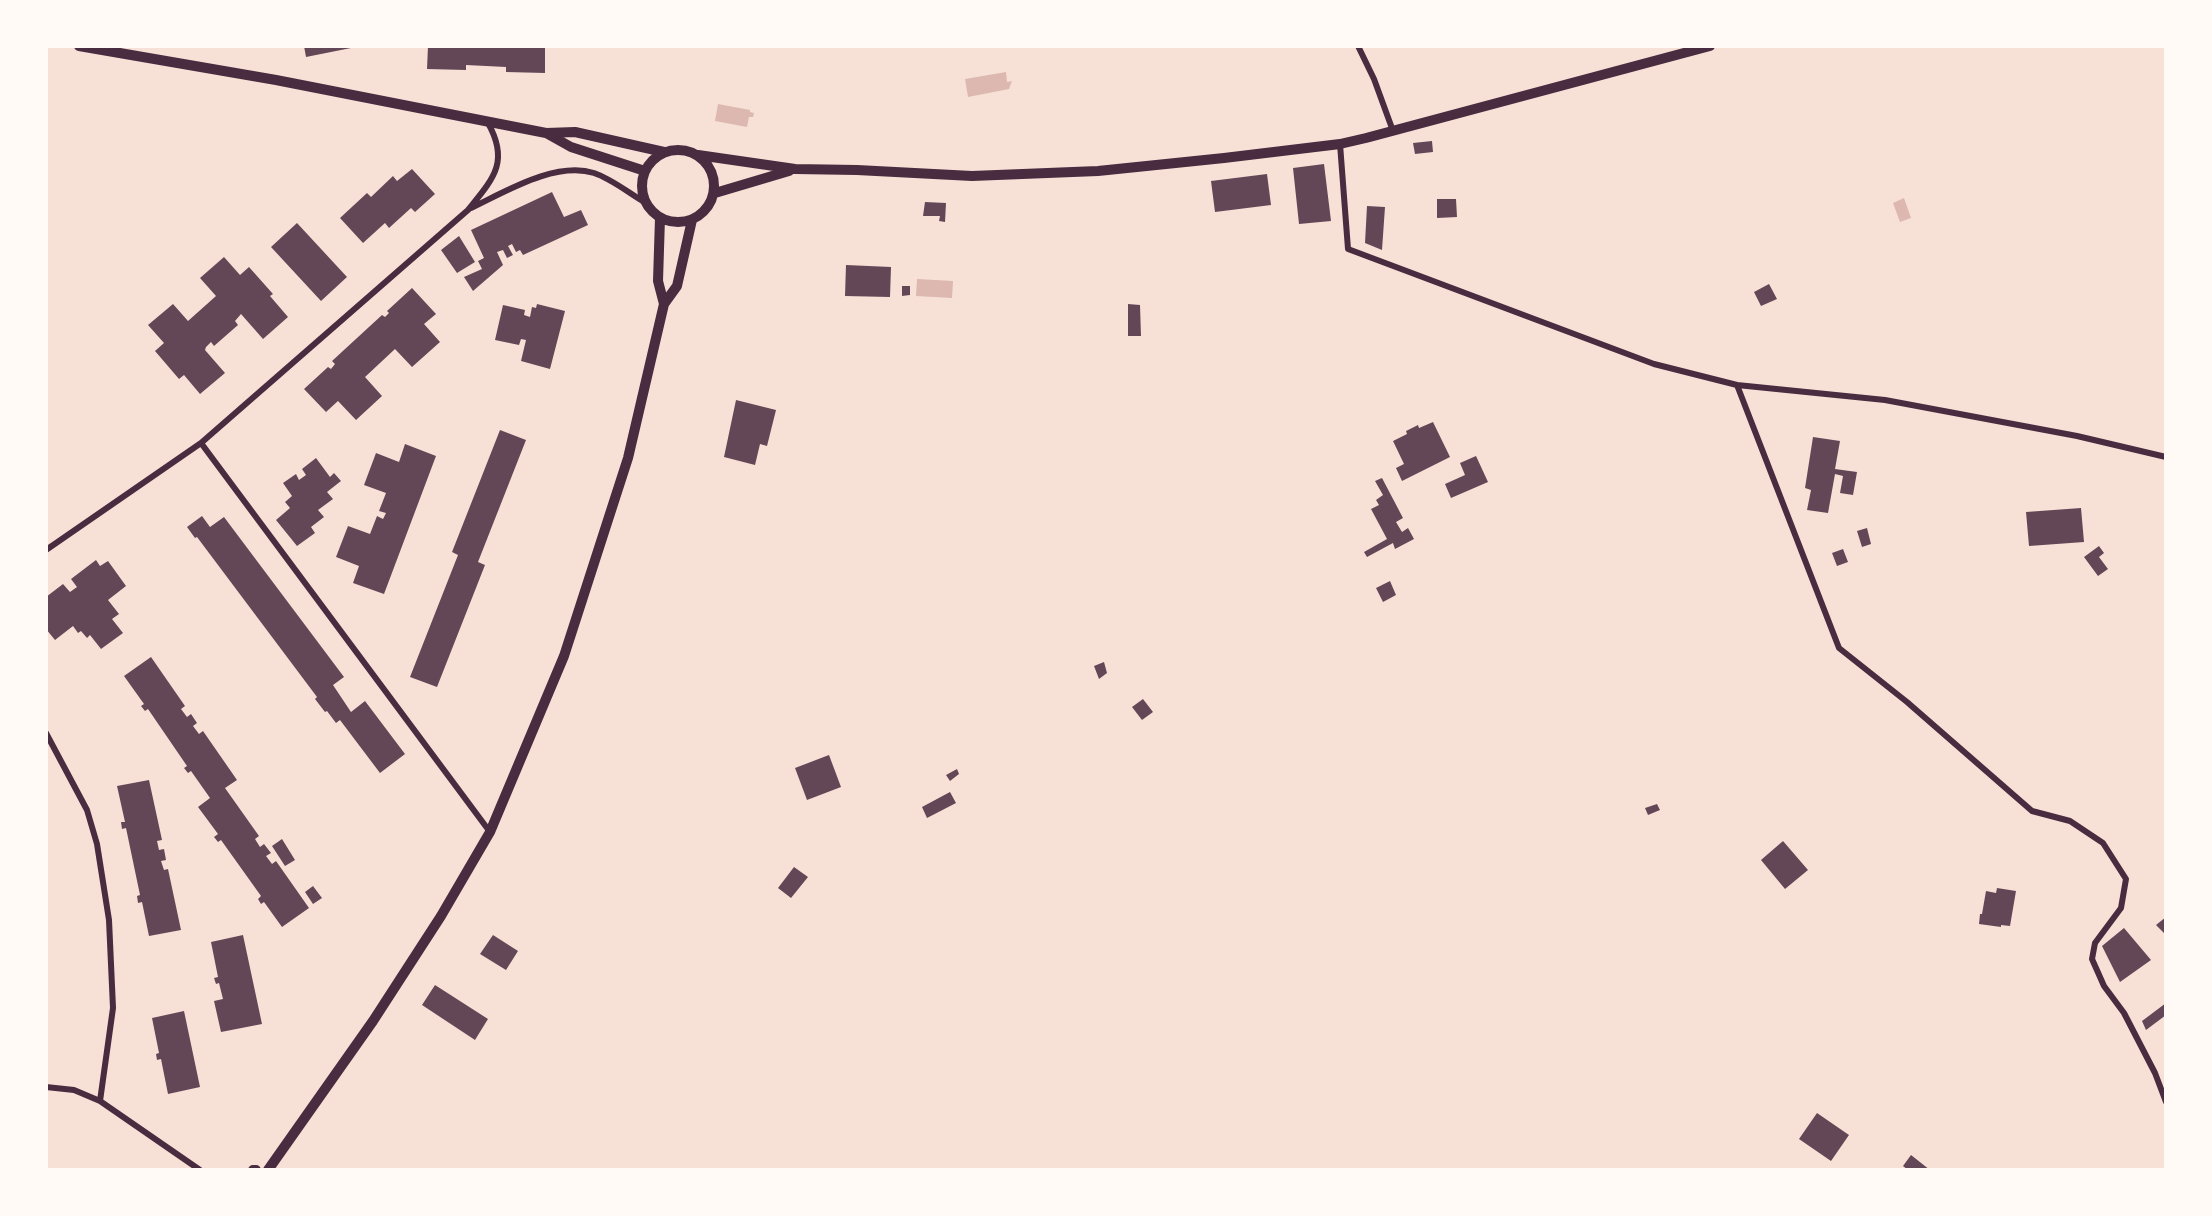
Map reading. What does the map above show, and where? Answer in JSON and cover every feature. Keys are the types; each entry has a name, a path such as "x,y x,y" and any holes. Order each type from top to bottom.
{"street":[{"path":"79,46 276,80 546,133 575,132 664,152 687,151 698,155 795,169 972,176 1098,171 1340,144 1710,46"},
{"path":"1358,46 1374,79 1393,130"},
{"path":"46,550 201,443 468,210 498,170 500,152 487,122"},
{"path":"546,133 571,147 645,171"},
{"path":"1340,144 1348,249 1654,364 1737,385 1885,400 2077,436 2166,457"},
{"path":"664,152 653,160 645,171 641,184 643,198 650,210 660,218 676,223 692,220 703,214 715,193 714,178 708,165 698,155"},
{"path":"715,193 795,169"},
{"path":"468,210 547,174 577,171 594,174 646,203"},
{"path":"660,218 658,281 664,304"},
{"path":"268,1170 373,1021 441,916 490,832 564,656 628,458 664,304 677,286 692,220"},
{"path":"1737,385 1839,648 1907,702 2032,811 2070,821 2103,843 2126,879 2121,908 2095,943 2092,959 2104,986 2124,1013 2155,1073 2166,1102"},
{"path":"201,443 490,832"},
{"path":"46,733 87,810 97,844 110,920 113,1008 100,1101"},
{"path":"46,1087 74,1090 100,1101 200,1170"}],"shaded area":[{"path":"1006,72 1007,82 1012,81 1009,89 968,97 965,79"},
{"path":"718,104 750,110 754,113 753,117 749,117 747,127 715,121"},
{"path":"1904,198 1911,218 1900,222 1893,203"},
{"path":"917,279 953,281 952,298 916,296"}],"building":[{"path":"304,46 351,46 351,48 306,57"},
{"path":"428,46 545,46 545,73 506,72 506,67 466,65 466,70 427,69"},
{"path":"1432,141 1433,152 1415,154 1413,143"},
{"path":"1324,164 1331,221 1299,224 1293,168"},
{"path":"412,169 435,194 415,212 411,208 389,228 385,223 363,243 340,218 367,193 371,197 393,176 397,181"},
{"path":"1267,174 1271,205 1215,212 1211,181"},
{"path":"552,192 564,217 581,210 588,225 523,255 520,250 516,252 512,244 508,246 513,255 507,258 503,250 497,252 503,265 473,291 464,277 482,269 478,261 484,258 471,230"},
{"path":"1437,199 1456,199 1457,217 1437,218"},
{"path":"925,202 946,203 945,222 939,221 940,216 923,216"},
{"path":"1367,206 1385,207 1382,250 1365,243"},
{"path":"297,223 347,277 321,301 271,247"},
{"path":"459,236 475,262 457,273 441,250"},
{"path":"224,257 240,275 249,267 273,294 270,296 288,317 263,339 241,314 235,321 238,325 214,346 211,342 206,347 205,350 225,373 200,394 184,375 179,379 155,351 164,343 148,325 173,304 188,321 216,296 200,278"},
{"path":"846,265 891,267 890,297 845,296"},
{"path":"1769,284 1777,299 1761,306 1754,292"},
{"path":"902,286 910,286 910,295 902,296"},
{"path":"412,288 436,314 424,324 440,342 412,367 395,349 365,377 382,396 356,420 338,401 326,412 304,389 328,367 331,369 335,364 332,361 382,315 385,317 389,313 387,311"},
{"path":"537,304 565,311 550,369 521,361 526,340 521,339 519,345 495,340 503,305 525,310 524,315 530,317 532,307 536,308"},
{"path":"1128,304 1140,305 1141,336 1128,336"},
{"path":"736,400 776,410 767,446 760,444 755,465 724,457"},
{"path":"1433,422 1450,457 1402,481 1396,468 1404,464 1393,441 1418,425 1419,428"},
{"path":"500,430 526,440 478,562 485,565 437,687 410,677 458,555 452,552"},
{"path":"1813,437 1840,441 1835,469 1857,472 1853,495 1840,493 1843,476 1835,474 1828,513 1807,510 1811,490 1805,488"},
{"path":"405,444 436,456 384,594 353,583 359,566 336,557 348,526 370,534 377,516 383,519 386,513 379,511 386,493 364,485 376,453 399,462"},
{"path":"1476,456 1488,482 1451,498 1445,484 1465,475 1460,463"},
{"path":"316,458 330,477 334,473 341,481 327,492 333,499 318,510 324,517 311,527 315,533 297,546 276,520 290,508 285,502 292,496 283,483 296,474 299,480 306,475 302,469"},
{"path":"1382,478 1403,518 1396,522 1402,532 1408,528 1414,539 1395,549 1393,543 1367,557 1364,552 1387,539 1371,509 1379,505 1376,500 1383,495 1375,481"},
{"path":"2081,508 2084,542 2029,546 2026,512"},
{"path":"202,516 210,527 224,517 344,677 333,685 351,712 365,701 405,754 380,773 340,720 336,723 327,711 325,712 315,699 317,697 197,537 195,538 187,527"},
{"path":"1867,528 1871,544 1862,547 1857,531"},
{"path":"2099,546 2104,553 2099,557 2108,569 2098,576 2084,557"},
{"path":"1843,549 1848,562 1837,566 1832,553"},
{"path":"96,560 100,566 108,561 126,586 108,600 119,614 112,619 123,633 101,649 90,635 87,638 81,631 78,633 73,626 55,640 46,629 46,597 63,584 70,592 77,587 71,579"},
{"path":"1390,581 1396,595 1383,602 1376,588"},
{"path":"151,657 185,706 181,709 187,717 191,714 197,723 193,726 199,734 203,731 237,780 225,788 259,836 255,839 260,847 264,844 271,853 266,856 272,864 276,861 309,908 282,927 264,902 261,904 258,899 261,896 221,840 218,842 214,837 218,834 198,807 210,798 191,771 188,773 184,768 187,766 148,709 145,711 141,706 144,704 124,676"},
{"path":"1104,662 1107,673 1099,679 1094,666"},
{"path":"1143,699 1153,712 1142,720 1132,707"},
{"path":"829,755 841,787 807,800 795,768"},
{"path":"957,769 959,774 950,781 946,775"},
{"path":"149,780 162,840 157,841 159,850 164,849 166,860 161,861 164,870 168,869 181,930 149,936 142,902 138,903 137,896 140,895 126,828 122,829 121,822 125,822 117,786"},
{"path":"950,792 956,803 927,818 922,807"},
{"path":"1657,804 1660,810 1648,815 1645,808"},
{"path":"282,839 295,860 285,866 272,846"},
{"path":"1783,841 1808,870 1785,889 1761,860"},
{"path":"794,867 808,877 791,898 778,888"},
{"path":"313,886 322,898 313,904 305,892"},
{"path":"1997,888 2016,891 2010,926 1979,924 1986,891 1996,893"},
{"path":"2166,917 2166,935 2156,925"},
{"path":"2124,928 2151,960 2120,982 2102,946"},
{"path":"243,935 262,1024 221,1032 214,1001 223,999 219,983 216,984 214,978 218,977 211,942"},
{"path":"493,935 518,951 506,970 480,954"},
{"path":"435,985 488,1019 475,1040 422,1005"},
{"path":"2166,1003 2166,1015 2146,1030 2142,1021"},
{"path":"184,1011 200,1087 168,1094 161,1059 157,1060 156,1054 159,1053 152,1018"},
{"path":"1817,1113 1849,1135 1831,1161 1799,1139"},
{"path":"1911,1155 1930,1170 1908,1170 1903,1166"}]}
